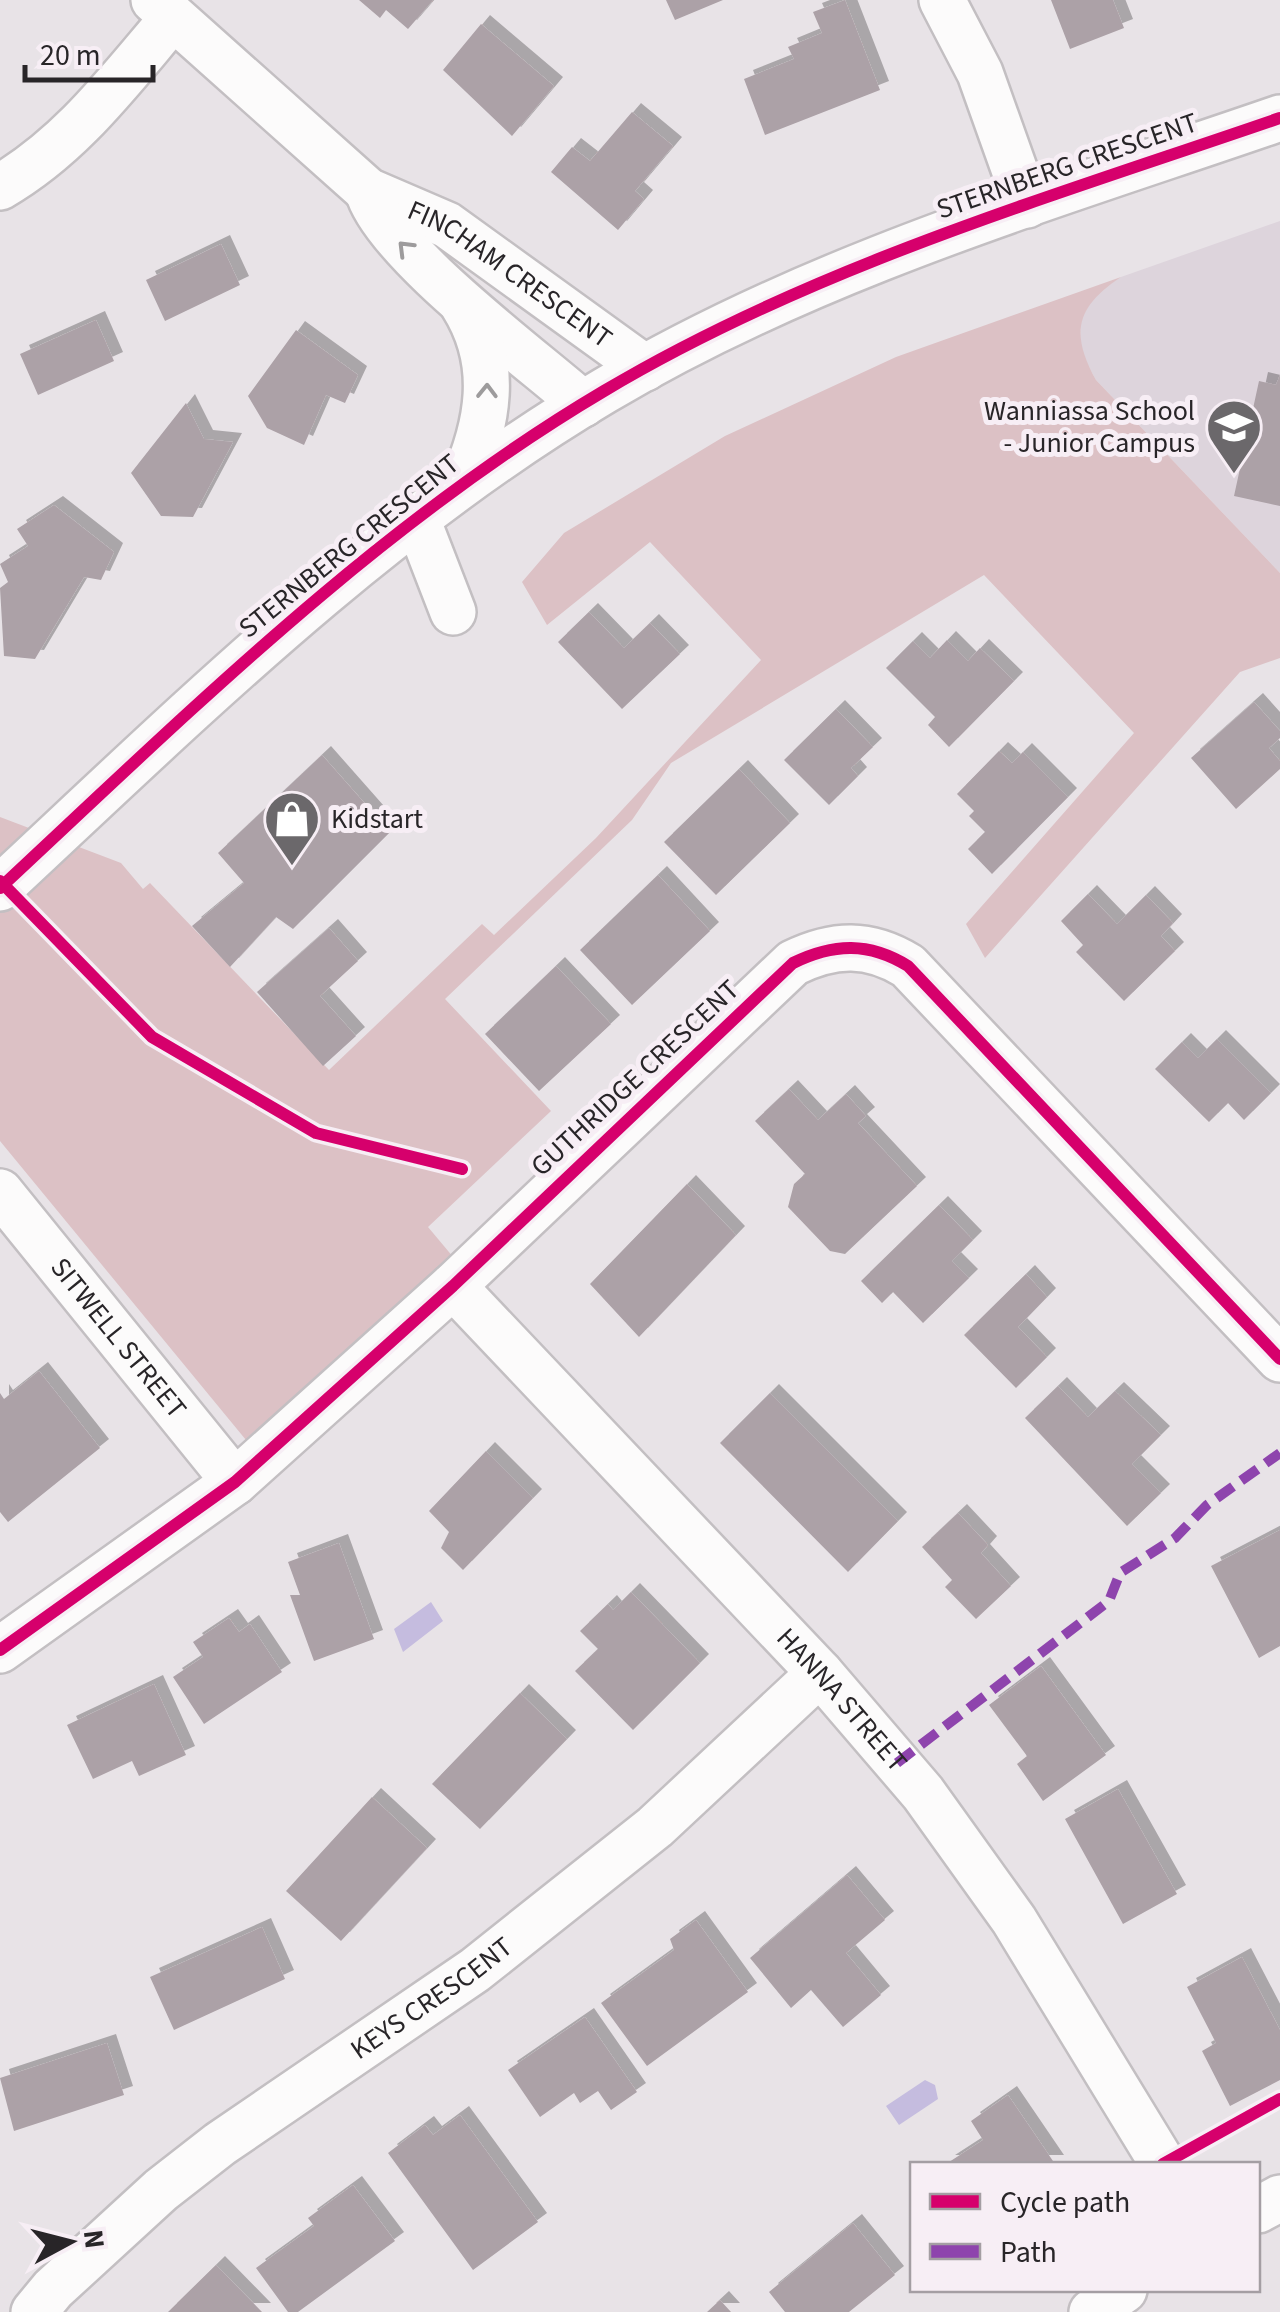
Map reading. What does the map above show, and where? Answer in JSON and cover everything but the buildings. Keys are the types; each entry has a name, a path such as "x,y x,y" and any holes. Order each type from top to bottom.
{"street":[{"path":"942,0 980,73 1027,205"},
{"path":"0,186 37,166 76,130 163,10"},
{"name":"FINCHAM CRESCENT","path":"163,10 368,191 447,225 645,368"},
{"name":"STERNBERG CRESCENT","path":"7,881 287,626 417,518 584,404 645,368 873,260 1280,118"},
{"name":"FINCHAM CRESCENT","path":"368,191 372,206 398,244 584,404"},
{"path":"455,293 469,315 486,362 488,386 483,436 462,484"},
{"name":"STERNBERG CRESCENT","path":"417,518 453,612"},
{"name":"GUTHRIDGE CRESCENT","path":"0,1650 235,1482 452,1286 794,963 818,950 846,946 886,953 908,966 1280,1360"},
{"name":"SITWELL STREET","path":"0,1192 235,1482"},
{"name":"HANNA STREET","path":"452,1286 820,1672 923,1793 1014,1920 1162,2162"},
{"name":"KEYS CRESCENT","path":"34,2312 80,2264 196,2162 475,1970 655,1827 820,1672"},
{"path":"1092,2312 1121,2292"}],"shaded area":[{"name":"Wanniassa School - Junior Campus","path":"1280,221 1280,573 1096,380 1081,353 1080,321 1095,294 1121,277"},
{"path":"1121,277 1086,310 1081,335 1088,363 1096,380 1280,573 1280,658 1240,672 985,958 966,924 1134,733 984,575 671,763 632,820 445,999 551,1111 428,1227 459,1264 246,1440 0,1141 0,817 121,863 143,889 150,883 329,1070 482,924 494,935 596,838 761,660 650,542 547,625 522,582 564,533 725,436 896,357"},
{"path":"431,1602 443,1621 403,1652 394,1629"},
{"path":"925,2080 935,2085 938,2099 899,2125 886,2106"}],"marked path":[{"path":"897,1763 1109,1601 1120,1573 1175,1538 1207,1505 1280,1453"}],"cycle path":[{"path":"0,888 215,688 364,560 521,443 604,391 684,347 850,271 1021,206 1280,118"},
{"path":"0,881 152,1037 316,1133 462,1169"},
{"path":"0,1650 235,1482 453,1286 793,963 823,952 865,949 908,966 1280,1359"},
{"path":"1167,2162 1280,2099"}],"place":[{"name":"Wanniassa School - Junior Campus","path":"1234,476"},
{"name":"Kidstart","path":"292,868"}]}
